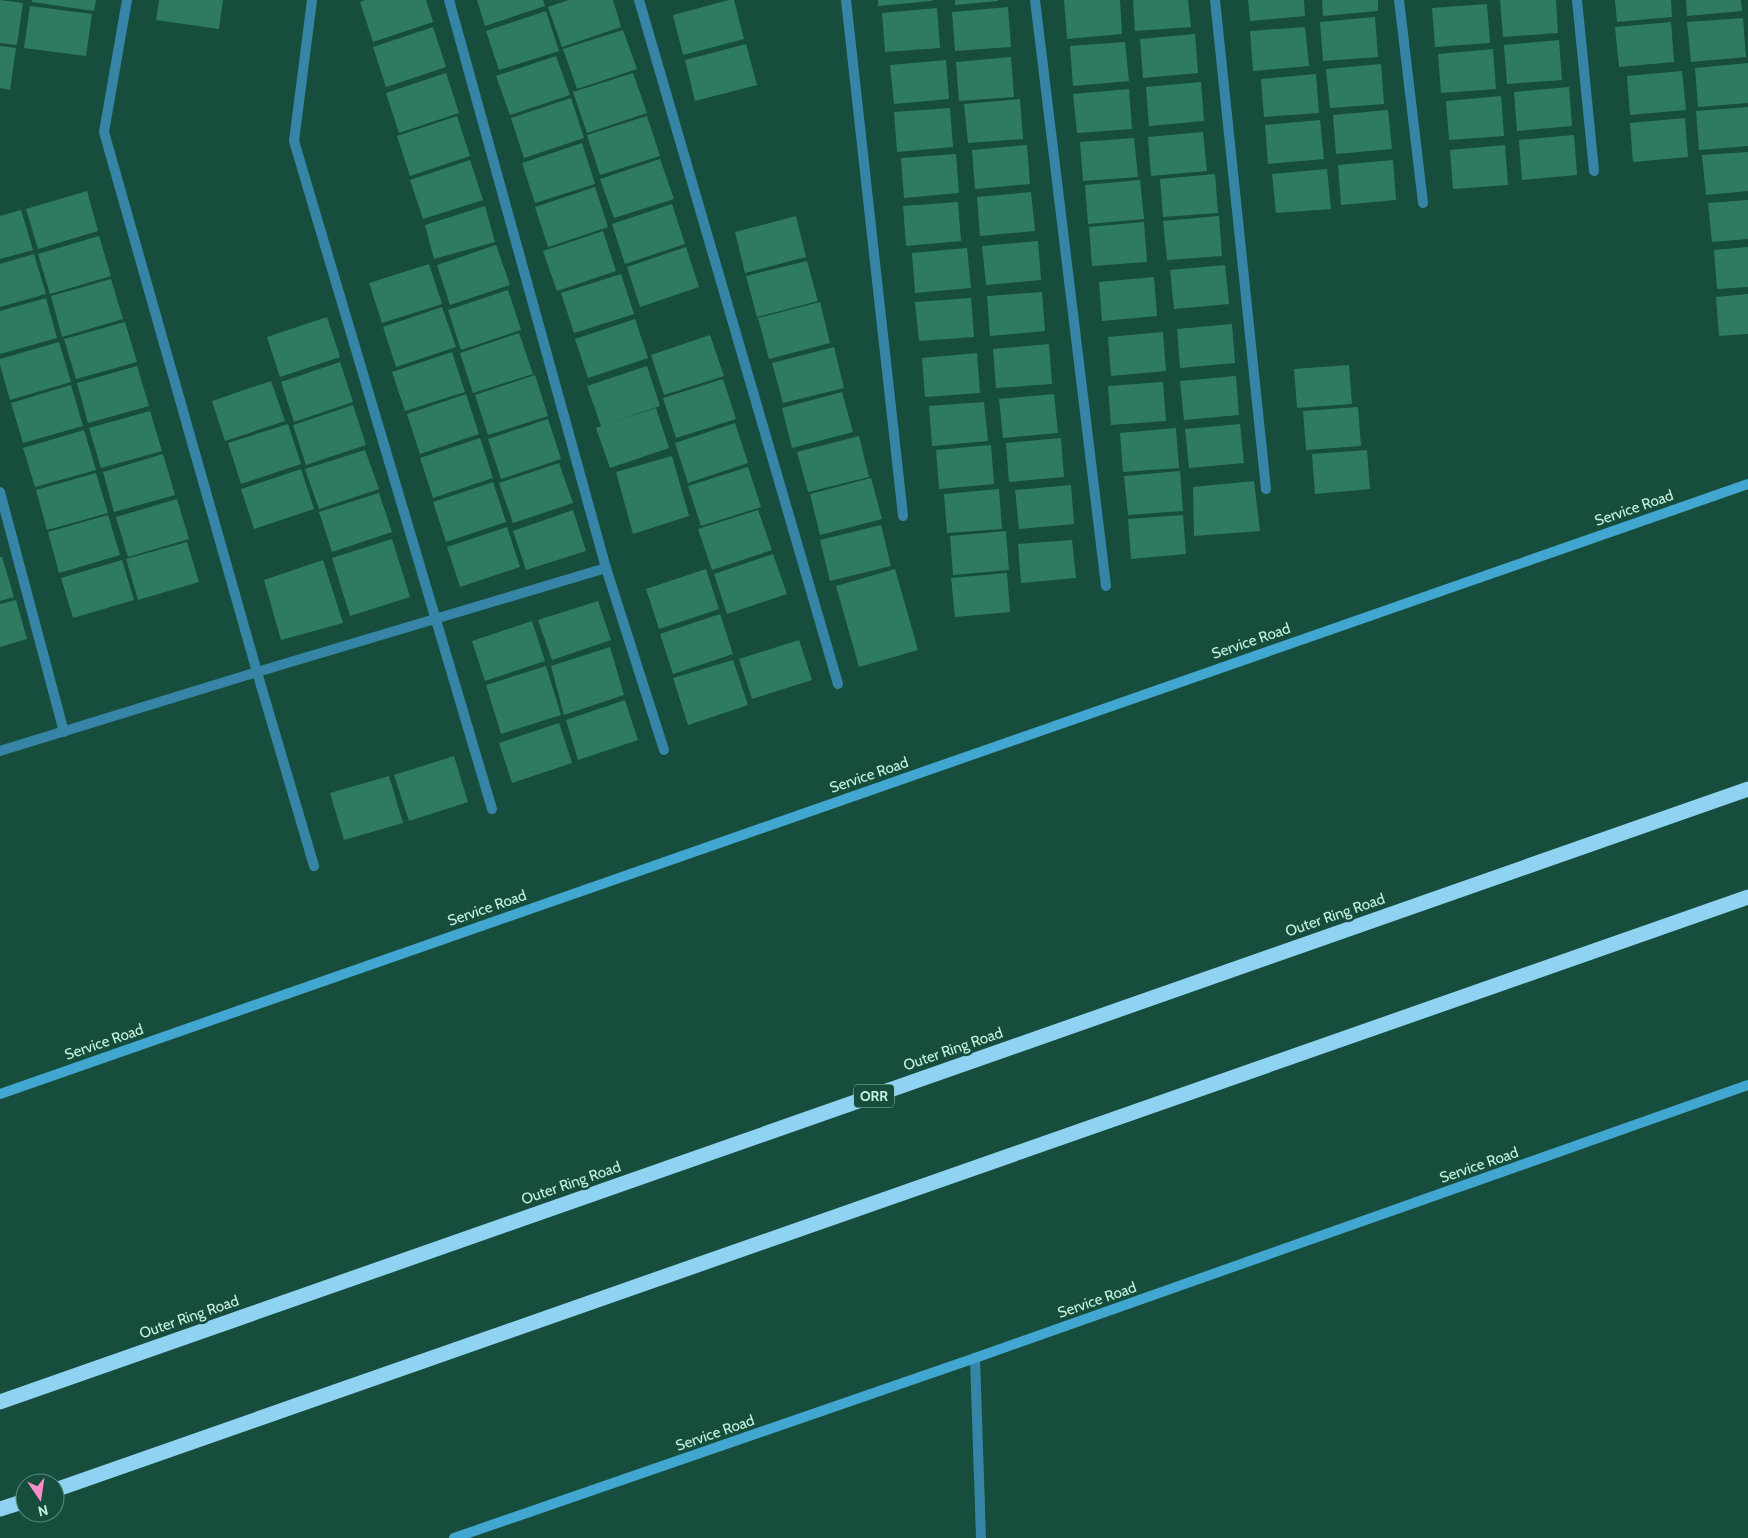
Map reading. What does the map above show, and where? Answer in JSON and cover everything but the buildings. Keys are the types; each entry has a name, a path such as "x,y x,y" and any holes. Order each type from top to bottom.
{"highway":[{"name":"Outer Ring Road","path":"0,1402 1748,789"},
{"path":"65,1486 1748,897"},
{"path":"0,1509 15,1504"}],"main road":[{"name":"Service Road","path":"0,1094 1748,484"},
{"name":"Service Road","path":"454,1538 975,1358 1748,1086"}],"street":[{"path":"127,0 104,132 314,866"},
{"path":"312,0 294,141 492,809"},
{"path":"449,0 606,568 664,750"},
{"path":"639,0 838,684"},
{"path":"846,0 903,516"},
{"path":"1035,0 1106,586"},
{"path":"1215,0 1266,489"},
{"path":"1399,0 1423,202"},
{"path":"1577,0 1594,172"},
{"path":"0,492 64,732"},
{"path":"0,751 606,568"},
{"path":"975,1358 982,1538"}]}
